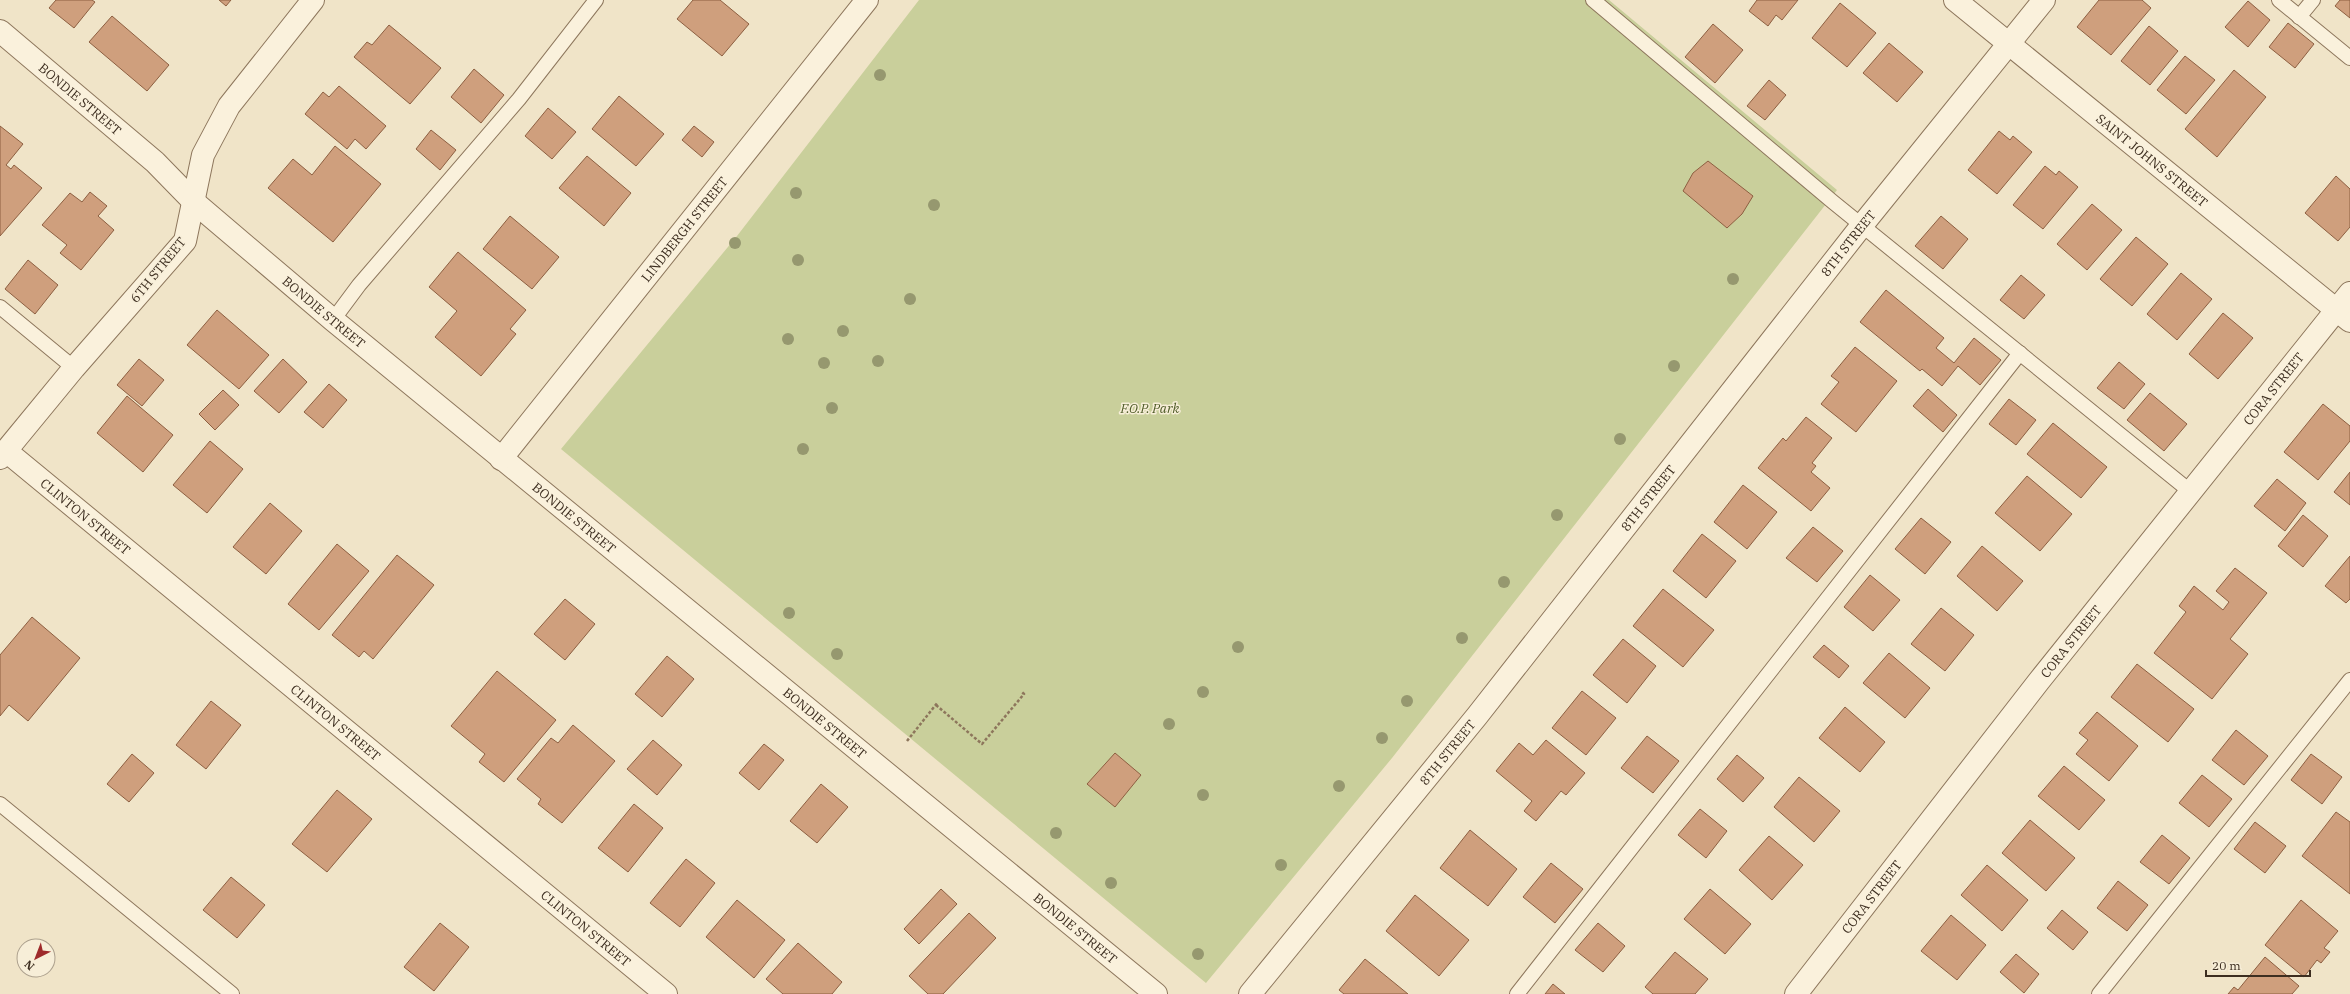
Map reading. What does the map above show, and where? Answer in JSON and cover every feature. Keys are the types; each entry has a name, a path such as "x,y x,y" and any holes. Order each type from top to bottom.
{"street":[{"name":"6TH STREET","path":"3,454 74,368 185,241 203,156 229,106 312,0"},
{"name":"LINDBERGH STREET","path":"501,459 867,0"},
{"name":"SAINT JOHNS STREET","path":"1955,0 2343,316"},
{"name":"8TH STREET","path":"1250,994 1477,716 1863,224 2044,0"},
{"name":"BONDIE STREET","path":"0,31 155,162 194,202 333,320 1156,994"},
{"name":"CORA STREET","path":"1796,994 2039,681 2190,492 2343,316 2350,293"},
{"name":"CLINTON STREET","path":"3,454 666,994"}],"lane":[{"path":"333,320 359,285 519,99 596,0"},
{"path":"1593,0 1833,202 1863,224 2190,492"},
{"path":"2278,0 2350,58"},
{"path":"2299,17 2313,0"},
{"path":"0,307 74,368"},
{"path":"1517,994 2020,352"},
{"path":"2099,994 2350,680"},
{"path":"0,804 232,994"}],"path":[{"path":"936,705 982,744 1024,694 1021,691"},
{"path":"907,741 938,702"}],"green space":[{"name":"F.O.P. Park","path":"919,0 1609,0 1837,190 1392,758 1206,983 561,449 737,236"}],"building":[{"path":"56,0 92,0 95,2 74,28 49,8"},
{"path":"219,0 231,0 226,6"},
{"path":"693,0 720,0 749,24 722,56 677,19"},
{"path":"1757,0 1798,0 1782,20 1776,15 1768,26 1749,11"},
{"path":"2099,0 2142,0 2151,8 2111,55 2077,27"},
{"path":"2340,0 2350,0 2350,18 2335,6"},
{"path":"2248,1 2270,20 2248,47 2225,27"},
{"path":"1840,3 1876,33 1847,67 1812,38"},
{"path":"112,16 169,65 147,91 89,42"},
{"path":"2288,23 2314,44 2295,68 2269,47"},
{"path":"1713,24 1743,50 1715,83 1685,57"},
{"path":"389,25 441,68 410,104 354,57 367,42 372,45"},
{"path":"2149,26 2178,51 2150,85 2121,61"},
{"path":"1889,43 1923,72 1897,102 1863,73"},
{"path":"2185,56 2215,80 2186,114 2157,90"},
{"path":"474,69 504,95 481,123 451,97"},
{"path":"2234,70 2266,97 2217,157 2185,129"},
{"path":"1769,80 1786,95 1765,120 1747,106"},
{"path":"339,86 386,126 366,149 355,139 347,149 305,114 323,92 329,97"},
{"path":"619,96 664,134 636,166 592,129"},
{"path":"548,108 576,132 552,159 525,136"},
{"path":"0,126 23,144 6,165 11,169 14,165 42,188 0,236"},
{"path":"694,126 714,142 702,157 682,140"},
{"path":"431,130 456,150 440,170 416,149"},
{"path":"1999,131 2010,140 2013,136 2032,152 1997,194 1968,170"},
{"path":"335,146 381,184 333,242 268,188 293,159 312,175"},
{"path":"587,156 631,193 604,226 559,188"},
{"path":"1708,161 1753,196 1742,214 1727,228 1683,191 1693,173"},
{"path":"2045,166 2056,175 2059,171 2078,187 2043,229 2013,205"},
{"path":"2336,176 2350,189 2350,227 2338,241 2305,213"},
{"path":"90,192 107,206 98,216 114,230 81,270 60,253 67,245 42,225 70,193 82,202"},
{"path":"2092,204 2122,230 2087,270 2057,244"},
{"path":"510,216 559,257 532,289 483,249"},
{"path":"1941,216 1968,239 1943,269 1915,246"},
{"path":"2136,237 2168,264 2132,306 2100,279"},
{"path":"458,252 526,310 510,329 516,334 481,376 435,337 457,311 429,287"},
{"path":"28,260 58,285 35,314 5,289"},
{"path":"2181,273 2212,299 2177,340 2147,314"},
{"path":"2021,275 2045,295 2024,319 2000,300"},
{"path":"1886,290 1944,338 1936,348 1954,363 1974,338 2001,360 1980,385 1958,366 1942,386 1922,369 1920,371 1860,322"},
{"path":"217,310 269,355 239,389 187,345"},
{"path":"2223,313 2253,338 2218,379 2189,354"},
{"path":"1855,347 1897,381 1856,432 1821,404 1839,382 1831,376"},
{"path":"139,359 164,380 142,406 117,385"},
{"path":"283,359 307,382 279,413 254,391"},
{"path":"2119,362 2145,384 2124,409 2097,388"},
{"path":"329,384 347,400 323,428 304,412"},
{"path":"1928,389 1957,415 1943,432 1913,406"},
{"path":"223,390 239,405 215,430 199,414"},
{"path":"2150,393 2187,424 2164,451 2127,420"},
{"path":"127,396 173,435 143,472 97,433"},
{"path":"2009,399 2036,420 2016,445 1989,424"},
{"path":"2323,404 2350,426 2350,441 2318,480 2284,452"},
{"path":"1806,417 1832,438 1812,463 1816,466 1811,472 1830,488 1811,511 1758,468 1783,438 1786,441"},
{"path":"2053,423 2107,467 2081,498 2027,454"},
{"path":"210,441 243,469 207,513 173,485"},
{"path":"2350,472 2350,505 2334,492"},
{"path":"2027,476 2072,514 2040,551 1995,513"},
{"path":"2277,479 2306,503 2285,531 2254,506"},
{"path":"1743,485 1777,512 1747,549 1714,522"},
{"path":"270,503 302,531 266,574 233,547"},
{"path":"2303,515 2328,536 2303,567 2278,546"},
{"path":"1921,518 1951,542 1925,574 1895,549"},
{"path":"1813,527 1843,551 1817,582 1786,558"},
{"path":"1702,534 1736,561 1706,598 1673,571"},
{"path":"337,544 369,571 319,630 288,604"},
{"path":"1982,546 2023,581 1997,611 1957,576"},
{"path":"397,555 434,585 373,659 364,651 359,657 332,635"},
{"path":"2350,556 2350,599 2346,603 2325,586"},
{"path":"2235,568 2267,593 2230,639 2248,654 2212,699 2154,653 2186,612 2179,606 2194,586 2223,610 2229,602 2216,591"},
{"path":"1870,575 1900,600 1873,631 1844,607"},
{"path":"1663,589 1714,630 1683,667 1633,626"},
{"path":"565,599 595,624 565,660 534,634"},
{"path":"1941,608 1974,635 1945,671 1911,644"},
{"path":"32,617 80,658 28,721 9,705 0,716 0,655"},
{"path":"1623,639 1656,666 1627,703 1593,675"},
{"path":"1824,645 1849,666 1839,678 1813,657"},
{"path":"1889,653 1930,688 1905,718 1863,683"},
{"path":"667,656 694,679 662,717 635,694"},
{"path":"2137,664 2194,709 2168,742 2111,697"},
{"path":"497,671 556,720 504,782 479,762 485,754 451,726"},
{"path":"1582,691 1616,718 1586,755 1552,728"},
{"path":"211,701 241,725 206,769 176,745"},
{"path":"1845,707 1885,742 1860,772 1819,738"},
{"path":"2097,712 2138,746 2109,781 2076,754 2088,740 2079,733"},
{"path":"573,725 615,761 562,823 538,804 541,799 517,779 551,738 558,743"},
{"path":"2236,730 2268,756 2244,785 2212,760"},
{"path":"1647,736 1679,761 1653,793 1621,768"},
{"path":"653,740 682,765 657,795 627,769"},
{"path":"1546,740 1585,773 1566,795 1561,791 1536,821 1524,811 1532,801 1496,771 1519,743 1533,755"},
{"path":"764,744 784,760 759,790 739,773"},
{"path":"1115,753 1141,775 1115,807 1087,784"},
{"path":"132,754 154,773 129,802 107,784"},
{"path":"2311,754 2342,777 2322,804 2291,780"},
{"path":"1737,755 1764,778 1743,802 1717,779"},
{"path":"2064,766 2105,800 2079,830 2038,796"},
{"path":"2202,775 2232,799 2209,827 2179,803"},
{"path":"1799,777 1840,811 1814,842 1774,807"},
{"path":"821,784 848,807 817,843 790,821"},
{"path":"337,790 372,819 327,872 292,844"},
{"path":"634,804 663,828 628,872 598,848"},
{"path":"1700,809 1727,831 1706,858 1678,835"},
{"path":"2336,812 2350,822 2350,894 2302,856"},
{"path":"2030,820 2075,858 2046,891 2002,853"},
{"path":"2255,822 2286,846 2265,873 2234,849"},
{"path":"1470,830 1517,869 1488,906 1440,868"},
{"path":"2162,835 2190,858 2169,884 2140,862"},
{"path":"1769,836 1803,865 1772,900 1739,870"},
{"path":"686,859 715,883 680,927 650,903"},
{"path":"1551,863 1583,889 1555,923 1523,897"},
{"path":"1987,865 2028,900 2002,931 1961,895"},
{"path":"231,877 265,905 237,938 203,910"},
{"path":"2118,881 2148,905 2127,931 2097,908"},
{"path":"941,889 957,904 919,944 904,929"},
{"path":"1710,889 1751,924 1725,954 1684,919"},
{"path":"1415,895 1469,940 1439,976 1386,931"},
{"path":"737,900 785,940 754,978 706,937"},
{"path":"2301,900 2338,931 2324,948 2330,952 2321,963 2317,960 2304,977 2265,945"},
{"path":"2062,910 2088,932 2073,950 2047,928"},
{"path":"969,913 996,938 943,994 928,994 909,976"},
{"path":"1951,915 1986,945 1957,980 1921,951"},
{"path":"440,923 469,947 434,991 404,967"},
{"path":"1598,923 1625,946 1603,972 1575,950"},
{"path":"798,943 842,982 832,994 783,994 766,979"},
{"path":"1675,952 1708,979 1695,994 1653,994 1645,987"},
{"path":"2016,954 2039,974 2024,993 2000,972"},
{"path":"2265,957 2299,986 2292,994 2228,994 2234,987 2238,990"},
{"path":"1365,959 1408,994 1344,994 1339,990"},
{"path":"1553,984 1565,994 1545,994"}]}
